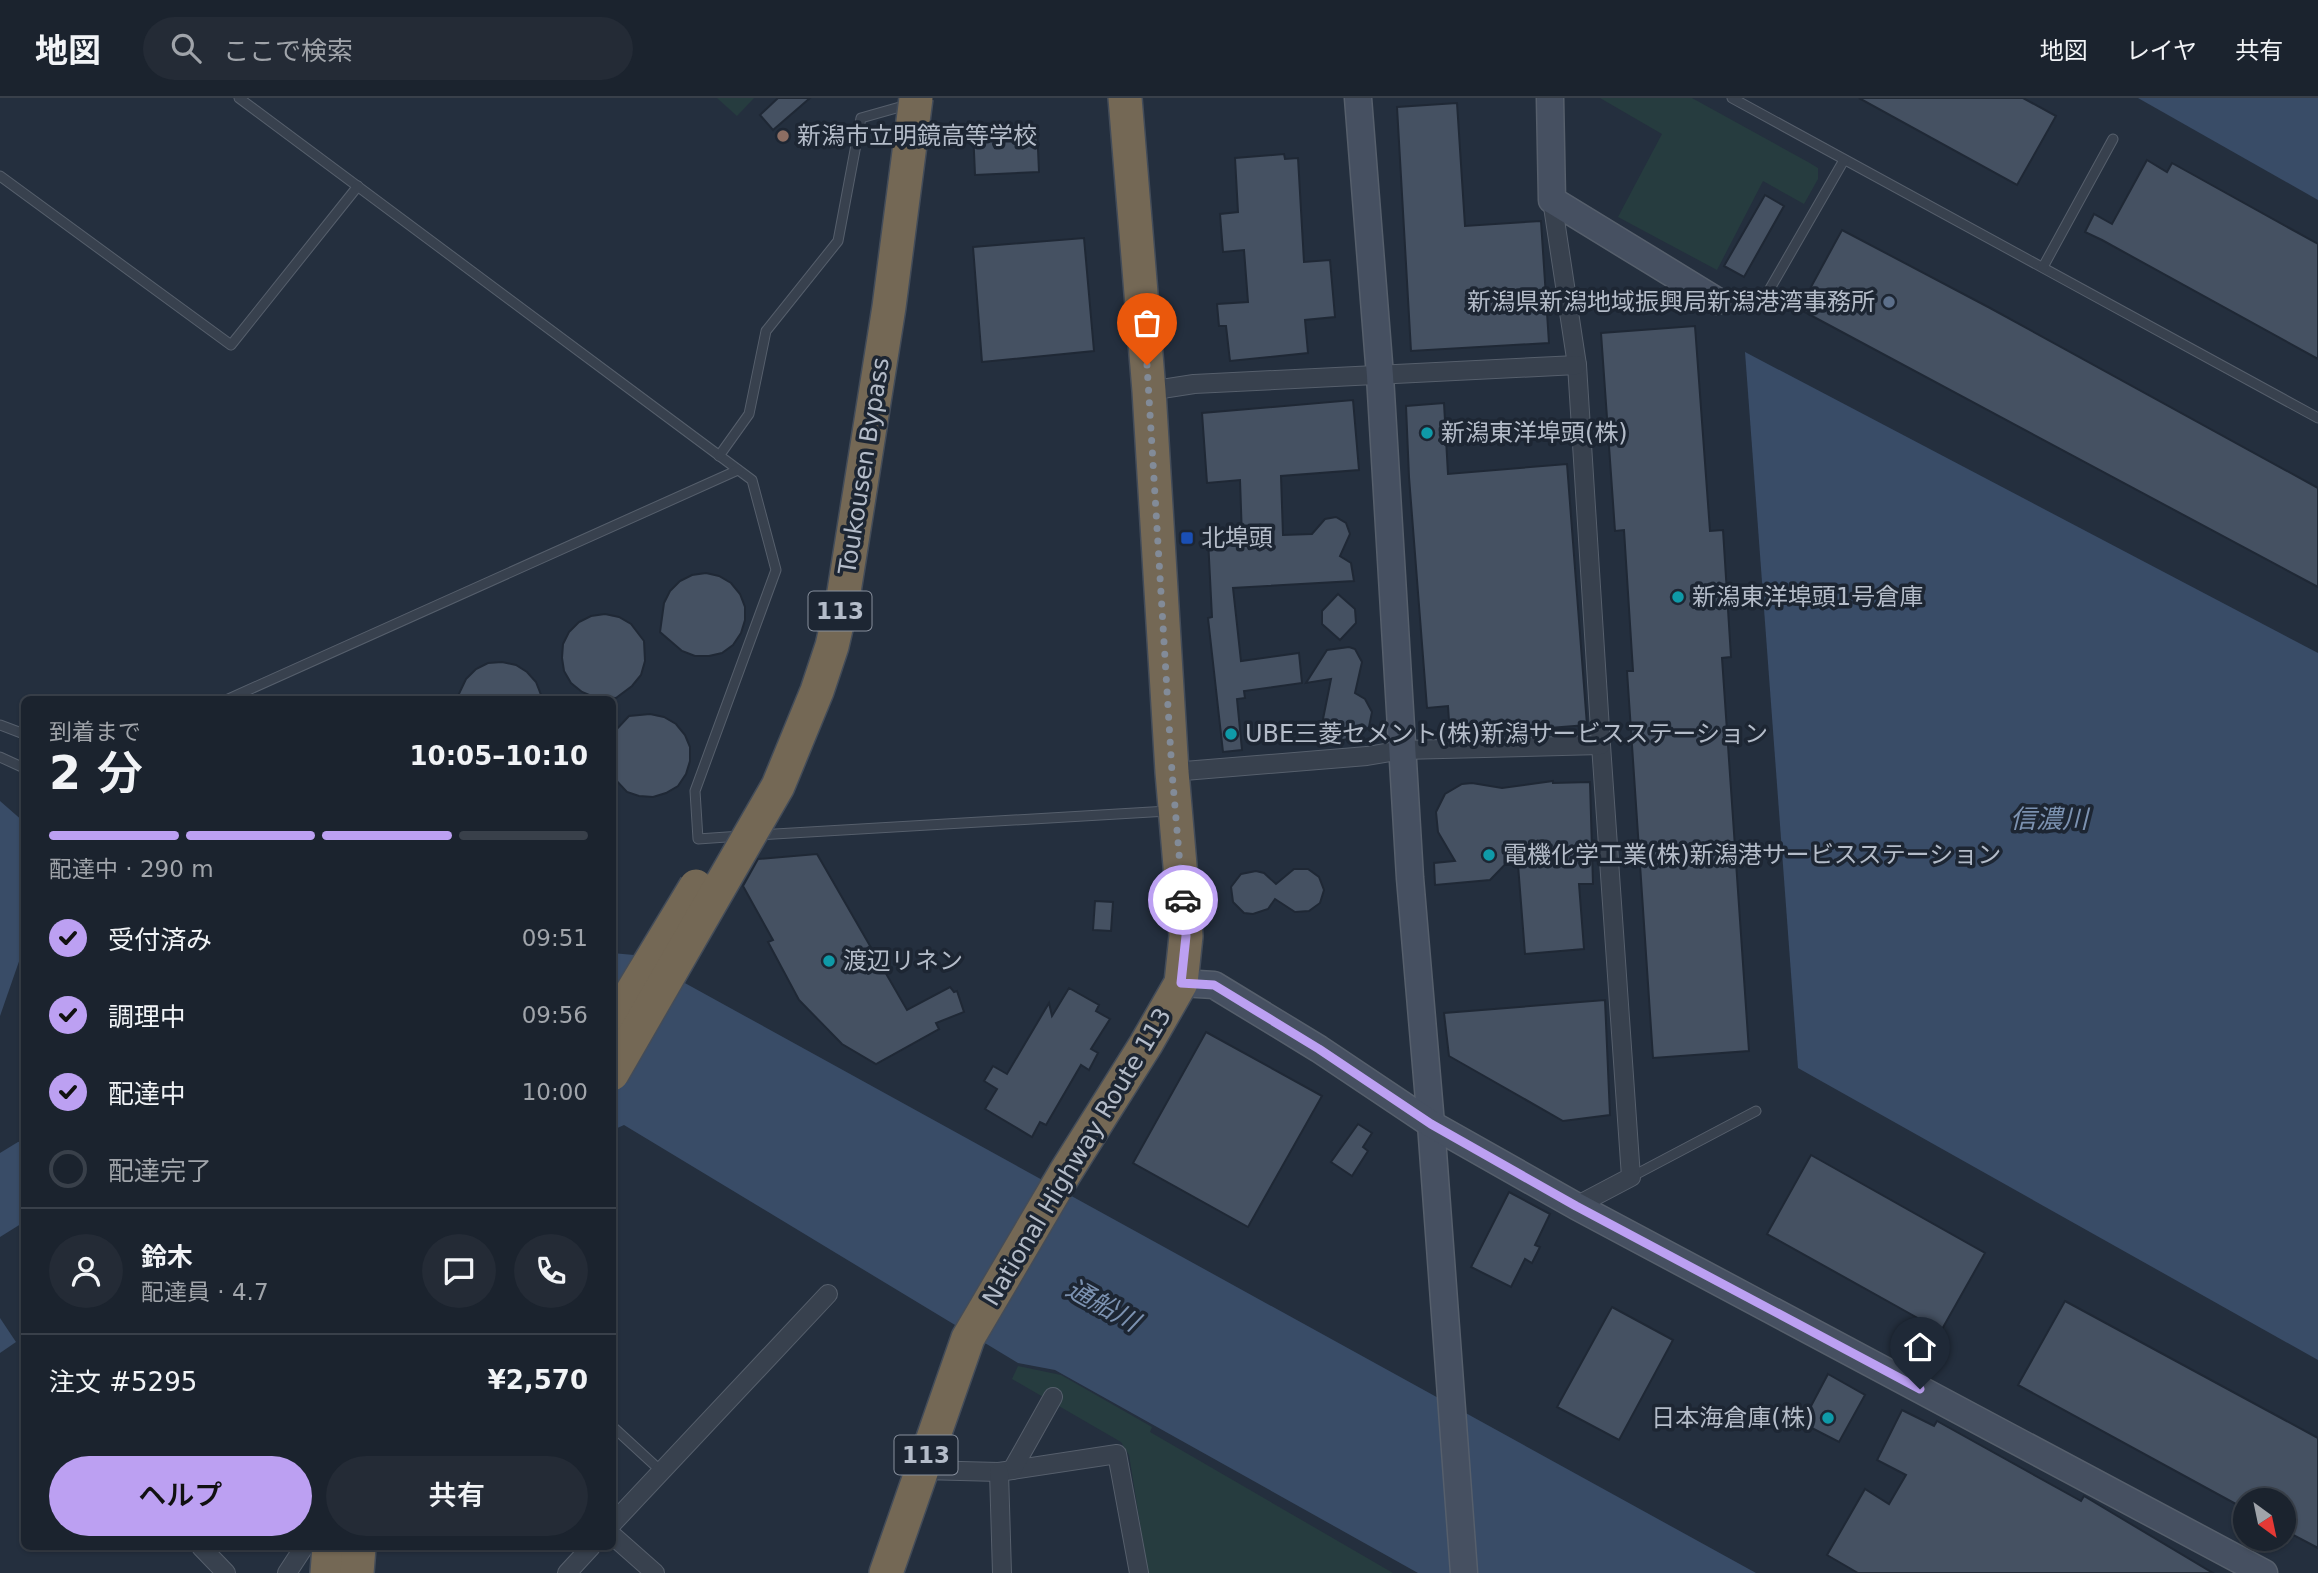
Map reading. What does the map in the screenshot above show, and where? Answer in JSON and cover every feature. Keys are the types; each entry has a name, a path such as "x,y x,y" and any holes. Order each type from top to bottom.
{"highway":[{"name":"National Highway Route 113","path":"886,1573 968,1338 1181,983 1186,936 1172,772 1149,391 1125,98"},
{"name":"Toukousen Bypass","path":"616,1018 705,870 757,776 796,689 811,646 824,599 873,302 912,99"},
{"name":"Toukousen Bypass","path":"616,1067 778,786 813,703 832,646 843,598 889,307 912,99"},
{"path":"327,1573 329,1550"},
{"path":"357,1573 359,1550"}],"street":[{"path":"1357,98 1380,376 1402,750 1464,1573"},
{"path":"1550,98 1552,200 1577,365 1631,1177 1576,1206"},
{"path":"1552,200 1717,301"},
{"path":"1149,391 1194,384 1577,365"},
{"path":"1172,772 1367,756 1402,750 1601,745"},
{"path":"1181,983 1214,985 1319,1049 1431,1124 1576,1206 2264,1573"},
{"path":"616,1520 828,1294"},
{"path":"1002,1573 1006,1471 1053,1397"},
{"path":"922,1470 1006,1471 1117,1454 1139,1573"},
{"path":"616,1539 655,1573"},
{"path":"204,1550 226,1573"},
{"path":"287,1573 301,1550"},
{"path":"567,1573 588,1550"}],"lane":[{"path":"239,98 752,480 776,570 695,791 698,839 1176,810"},
{"path":"1732,98 2318,418"},
{"path":"719,456 749,414 766,331 838,241 861,118 912,99"},
{"path":"2043,267 2113,139"},
{"path":"1760,306 1844,160"},
{"path":"0,176 231,345 358,187"},
{"path":"235,696 738,470"},
{"path":"0,725 21,733"},
{"path":"0,757 21,767"},
{"path":"1631,1177 1756,1111"},
{"path":"616,1430 661,1471"}],"green space":[{"path":"717,98 754,98 737,116"},
{"path":"1600,98 1692,98 1818,168 1818,179 1804,204 1763,181 1717,270 1618,217 1662,134"},
{"path":"1018,1366 1061,1375 1152,1427 1150,1432 1393,1573 1148,1573 1129,1455 1121,1442 1012,1379"}],"water":[{"path":"2138,98 2318,98 2318,200"},
{"name":"信濃川","path":"1745,352 2318,653 2318,1360 1798,1068"},
{"path":"0,801 21,819 21,956 0,1016"},
{"name":"通船川","path":"616,953 634,955 1756,1573 1418,1573 1055,1370 1018,1363 624,1125 616,1129"},
{"path":"21,1142 21,1224 0,1237 0,1153"},
{"path":"0,1318 16,1342 0,1353"}],"building":[{"path":"778,98 810,98 773,130 760,115"},
{"path":"1859,98 2023,98 2056,116 2017,185"},
{"path":"1457,103 1465,226 1541,221 1549,343 1411,351 1397,107"},
{"path":"1037,126 1039,172 975,175 973,129"},
{"path":"1284,154 1285,159 1298,158 1304,262 1330,260 1335,317 1305,320 1308,353 1230,361 1226,326 1219,326 1217,304 1248,302 1244,250 1223,252 1220,214 1238,212 1235,158"},
{"path":"2147,160 2167,172 2172,163 2318,244 2318,359 2085,232 2094,214 2112,224"},
{"path":"1765,195 1784,206 1744,277 1724,266"},
{"path":"1842,230 2318,488 2318,587 1799,309"},
{"path":"1084,238 1094,351 982,362 973,247"},
{"path":"1695,326 1710,531 1723,530 1731,657 1722,658 1749,1051 1653,1058 1627,671 1633,671 1624,530 1615,531 1601,333"},
{"path":"1353,400 1359,470 1281,476 1283,535 1312,534 1325,519 1336,517 1346,523 1350,534 1340,556 1351,563 1354,581 1233,588 1241,661 1299,653 1302,683 1244,691 1245,698 1237,699 1242,750 1223,752 1208,618 1212,617 1208,539 1242,537 1240,480 1207,483 1202,413"},
{"path":"1444,403 1448,474 1567,464 1587,725 1450,736 1448,706 1427,708 1406,406"},
{"path":"706,573 731,583 740,594 745,607 745,620 733,645 722,653 695,656 682,651 660,632 664,603 670,591 680,581 692,575"},
{"path":"1338,594 1355,609 1356,623 1340,640 1322,624 1322,611"},
{"path":"605,614 619,617 631,624 644,641 645,661 641,675 616,698 592,696 582,692 571,683 564,671 563,644 569,632 579,622 591,616"},
{"path":"1349,647 1355,649 1362,662 1355,693 1365,699 1372,712 1369,727 1358,737 1343,740 1330,733 1323,719 1331,679 1306,683 1327,650"},
{"path":"488,663 516,665 536,682 541,696 458,696 466,679 476,669"},
{"path":"650,714 664,717 676,724 685,735 690,747 690,761 678,786 653,797 639,796 627,792 616,780 616,730 629,716"},
{"path":"1553,781 1590,782 1593,884 1579,884 1584,949 1525,954 1517,852 1490,880 1435,885 1434,863 1455,861 1438,832 1436,812 1445,794 1462,784 1502,788"},
{"name":"渡辺リネン","path":"817,854 907,1010 950,987 954,992 957,991 964,1012 936,1023 939,1029 876,1064 842,1044 799,1000 768,942 773,940 743,886 758,859"},
{"path":"1294,869 1308,869 1319,877 1324,890 1320,903 1309,911 1295,912 1275,899 1268,909 1253,914 1244,913 1233,902 1231,887 1241,874 1256,871 1264,873 1276,884"},
{"path":"1095,901 1113,902 1111,931 1093,930"},
{"path":"1069,988 1099,1005 1096,1011 1110,1019 1091,1049 1098,1053 1089,1070 1081,1065 1046,1125 1040,1122 1032,1137 985,1109 997,1089 984,1081 993,1066 1007,1074 1049,1003 1052,1016"},
{"path":"1605,1000 1610,1115 1563,1121 1449,1056 1444,1013"},
{"path":"1206,1032 1322,1096 1248,1227 1133,1163"},
{"path":"1358,1124 1372,1133 1363,1147 1368,1151 1352,1176 1331,1162"},
{"path":"1811,1155 1985,1253 1941,1331 1767,1234"},
{"path":"1509,1192 1550,1214 1535,1245 1540,1247 1532,1263 1525,1259 1511,1287 1471,1267"},
{"path":"2065,1301 2318,1438 2318,1548 2296,1536 2296,1488 2233,1488 2233,1502 2018,1385"},
{"path":"1612,1307 1673,1340 1619,1440 1557,1407"},
{"name":"日本海倉庫(株)","path":"1828,1374 1865,1395 1839,1442 1802,1423"},
{"path":"1902,1410 1934,1426 1937,1421 2081,1501 2084,1496 2213,1573 1858,1573 1827,1555 1865,1489 1889,1504 1906,1475 1877,1460"}],"way so far":[{"path":"1147,365 1172,772 1183,900"}],"place":[{"name":"新潟市立明鏡高等学校","path":"783,136"},
{"name":"新潟県新潟地域振興局新潟港湾事務所","path":"1889,302"},
{"name":"新潟東洋埠頭(株)","path":"1427,433"},
{"name":"北埠頭","path":"1187,538"},
{"name":"新潟東洋埠頭1号倉庫","path":"1678,597"},
{"name":"UBE三菱セメント(株)新潟サービスステーション","path":"1231,734"},
{"name":"電機化学工業(株)新潟港サービスステーション","path":"1489,855"},
{"name":"渡辺リネン","path":"829,961"},
{"name":"日本海倉庫(株)","path":"1828,1418"}],"route":[{"path":"1183,900 1186,936 1181,983 1214,985 1319,1049 1431,1124 1576,1206 1920,1389"}]}
